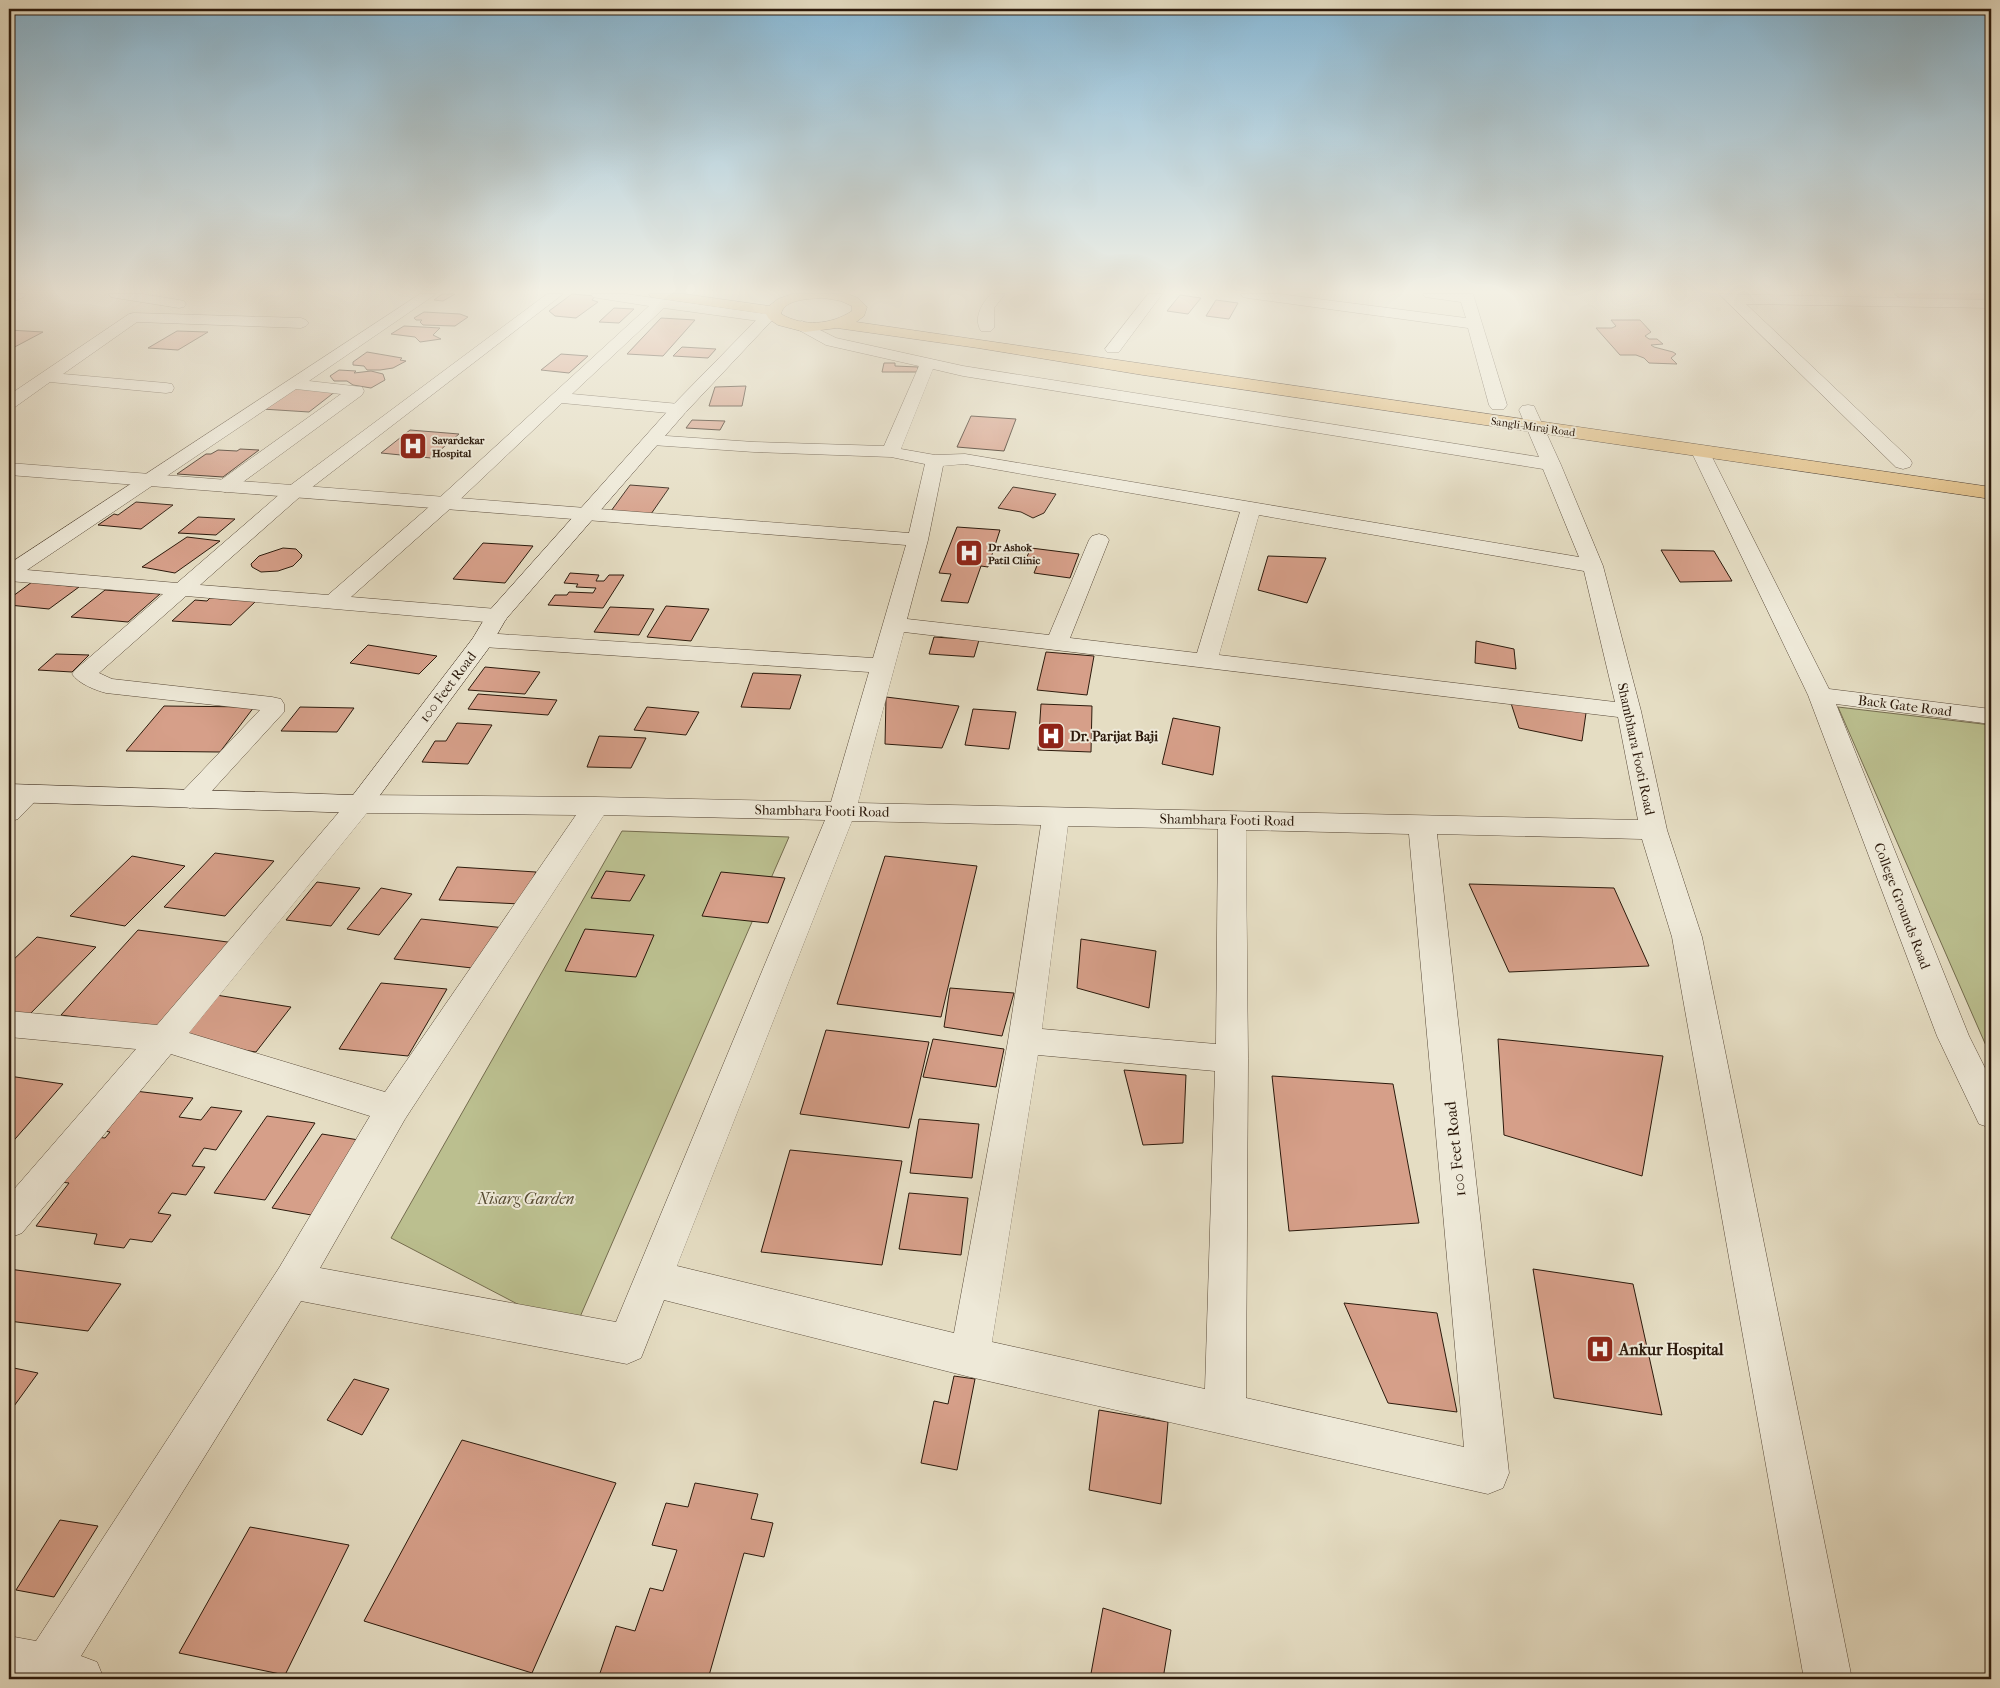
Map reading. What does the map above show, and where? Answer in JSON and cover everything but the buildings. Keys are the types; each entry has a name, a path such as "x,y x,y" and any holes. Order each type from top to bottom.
{"highway":[{"name":"Sangli-Miraj Road","path":"1198,373 1532,418 1700,451 1991,493"},
{"name":"Sangli-Miraj Road","path":"1369,386 1498,405 1532,418 1617,422"},
{"path":"1873,459 1923,466"}],"street":[{"path":"9,403 52,373"},
{"path":"9,574 309,373"},
{"path":"190,799 272,712 272,704 106,686 84,674 295,491 452,373"},
{"path":"332,603 445,503 584,373"},
{"name":"100 Feet Road","path":"9,1220 165,1039 360,804 483,640 497,616 679,409 714,373"},
{"path":"891,452 924,373"},
{"path":"974,373 1552,465"},
{"path":"1488,373 1498,405"},
{"path":"1809,373 1903,463"},
{"path":"46,377 166,388"},
{"path":"225,486 356,391 292,384"},
{"path":"559,398 679,409"},
{"name":"Shambhara Footi Road","path":"360,804 596,806 1653,830 1629,711 1592,566 1532,418"},
{"path":"652,440 754,447 891,452 935,461 965,459 1592,566"},
{"name":"College Grounds Road","path":"1700,451 1820,695 1953,1036 1991,1114"},
{"path":"292,1281 627,1344 842,812 918,540 935,461"},
{"path":"9,469 918,540"},
{"path":"1206,660 1251,508"},
{"path":"1057,643 1099,540"},
{"path":"9,574 497,616"},
{"path":"895,624 1629,711"},
{"path":"483,640 883,666"},
{"name":"Back Gate Road","path":"1820,695 1991,716"},
{"path":"9,813 19,794 360,804"},
{"path":"45,1668 292,1281 393,1109 596,806"},
{"path":"970,1357 1024,1041 1056,817"},
{"path":"654,1279 970,1357 1225,1413 1232,1059 1232,820"},
{"name":"100 Feet Road","path":"1225,1413 1488,1473 1422,825"},
{"path":"1653,830 1686,937 1828,1679"},
{"path":"9,1024 165,1039 393,1109"},
{"path":"1024,1041 1232,1059"}],"green space":[{"path":"1838,707 1991,725 1991,1057"},
{"name":"Nisarg Garden","path":"622,831 789,837 573,1333 391,1238"}],"place":[{"name":"Savardekar Hospital","path":"413,446"},
{"name":"Dr Ashok Patil Clinic","path":"969,553"},
{"name":"Dr. Parijat Baji","path":"1051,736"},
{"name":"Ankur Hospital","path":"1600,1349"}]}
